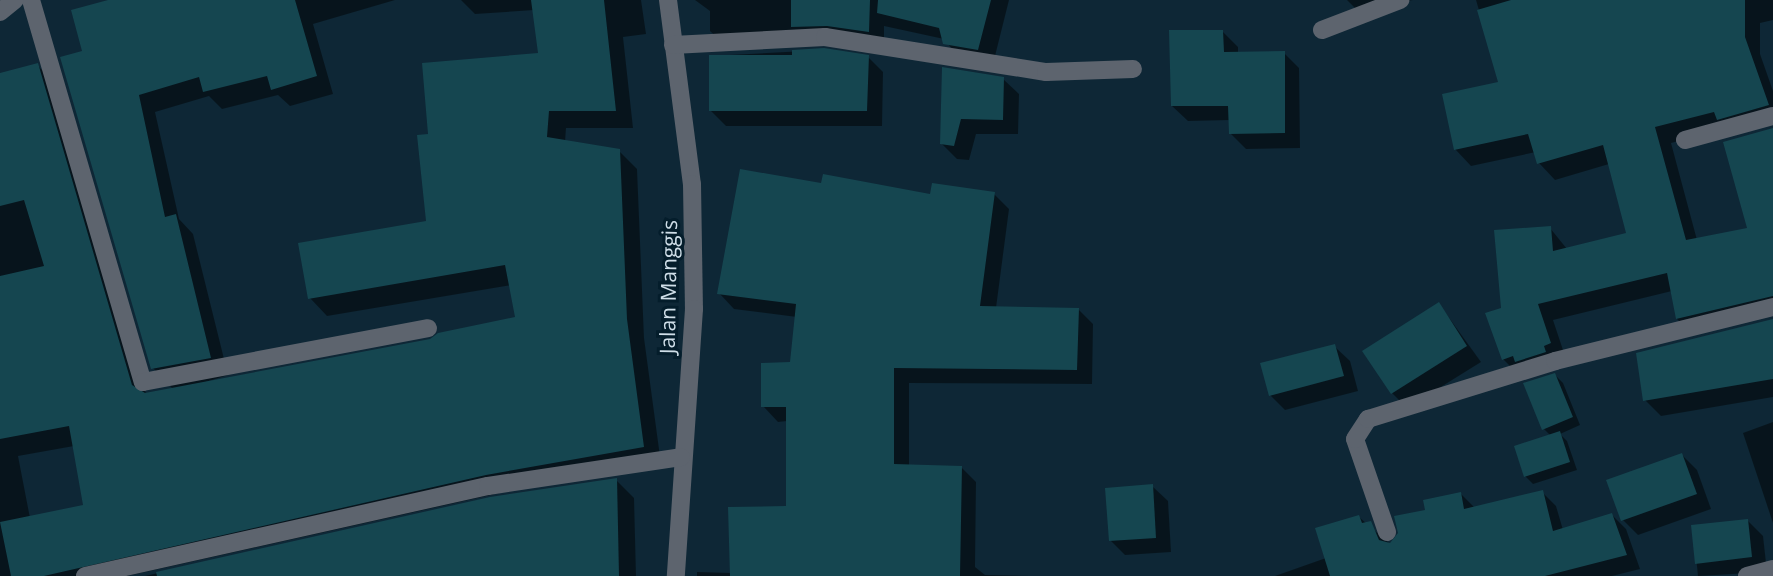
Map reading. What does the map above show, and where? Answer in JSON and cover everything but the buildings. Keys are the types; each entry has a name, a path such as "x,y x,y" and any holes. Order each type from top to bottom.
{"street":[{"path":"0,12 15,0"},
{"path":"31,0 143,382 428,328"},
{"name":"Jalan Manggis","path":"668,0 692,184 694,309 681,457 676,576"},
{"path":"1322,30 1400,0"},
{"path":"673,45 825,37 1046,72 1133,69"},
{"path":"1685,140 1773,116"},
{"path":"1387,532 1355,439 1368,419 1555,361 1773,307"},
{"path":"85,576 488,486 681,457"},
{"path":"1747,576 1773,569"}]}
